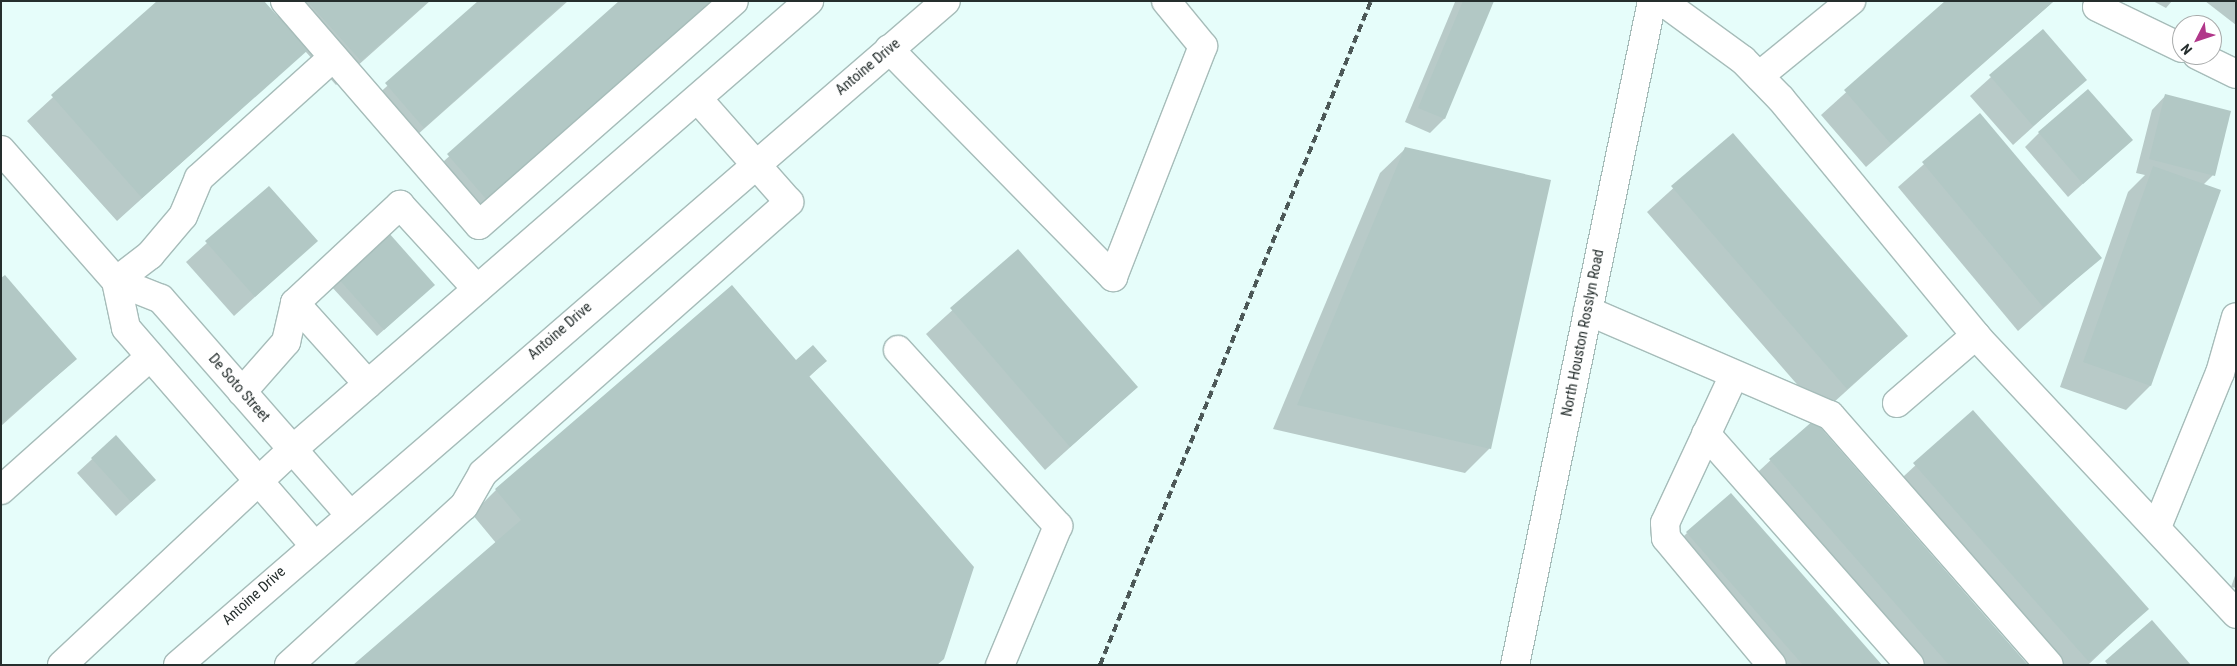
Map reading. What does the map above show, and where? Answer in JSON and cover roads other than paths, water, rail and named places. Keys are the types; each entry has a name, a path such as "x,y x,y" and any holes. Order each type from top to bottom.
{"main road":[{"path":"285,1 331,59 479,225 734,1"},
{"path":"62,665 292,450 809,1"},
{"name":"Antoine Drive","path":"178,665 313,544 754,163 946,1"},
{"path":"889,50 1113,277 1203,46 1166,1"},
{"name":"North Houston Rosslyn Road","path":"1515,665 1652,1"},
{"path":"1662,1 1759,76 1976,335 2157,527 2236,614"},
{"path":"1759,76 1851,1"},
{"path":"2097,7 2172,43"},
{"path":"116,281 150,255 183,216 199,178 331,59"},
{"path":"2218,65 2236,74"},
{"path":"289,665 464,506 483,473 789,202 698,99"},
{"name":"De Soto Street","path":"1,150 116,281 161,299 349,514"},
{"path":"242,392 286,342 295,303 400,205 477,289"},
{"name":"De Soto Street","path":"116,281 126,328 313,544"},
{"path":"295,303 368,384"},
{"path":"1588,311 1830,415 2049,665"},
{"path":"2157,527 2228,375 2236,317"},
{"path":"1896,403 1976,335"},
{"path":"898,350 1058,526 1000,665"},
{"path":"1,490 150,357"},
{"path":"1734,375 1664,523 1666,538 1772,665"},
{"path":"1706,434 1910,665"}],"railway":[{"path":"1100,665 1371,1"}]}
